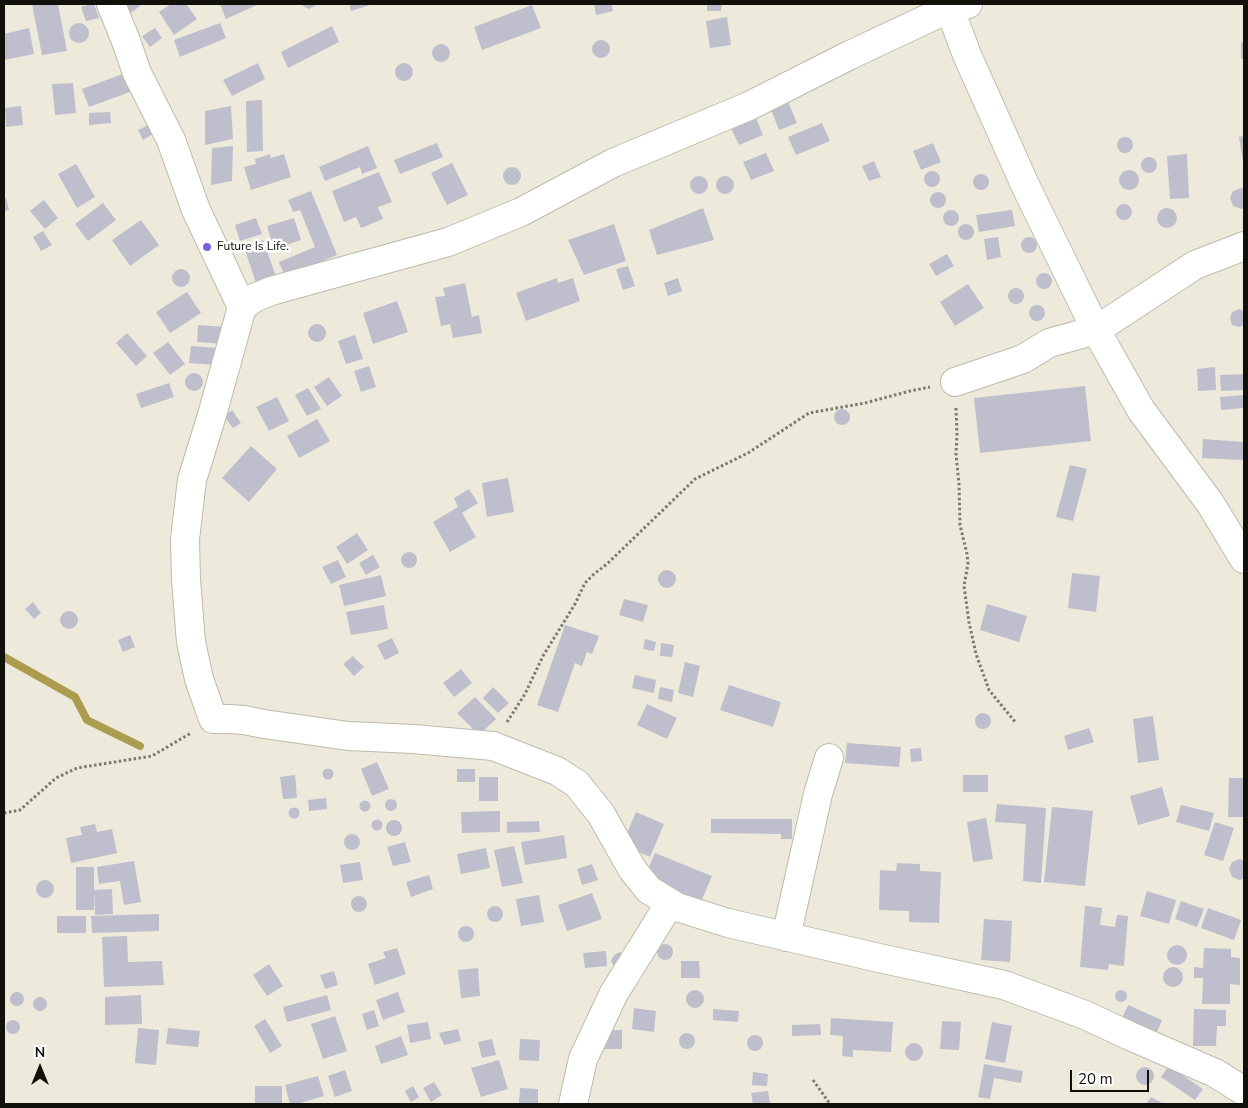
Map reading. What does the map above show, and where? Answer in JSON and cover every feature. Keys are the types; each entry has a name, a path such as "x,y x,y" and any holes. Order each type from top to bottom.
{"street":[{"path":"111,4 137,73 171,140 196,210 242,307"},
{"path":"1244,559 1210,504 1141,410 1096,330 1026,187 967,55 955,5 749,106 613,163 521,212 448,242 271,291 254,298 242,307 192,480 185,539 191,642 199,679 213,719 244,720 348,736 493,746 557,771 577,784 601,814 632,870 650,890 677,907 728,923 786,937 1004,984 1085,1015 1214,1073 1244,1091"},
{"path":"955,382 1022,359 1049,343 1096,330 1195,265 1244,246"},
{"path":"786,937 818,794 829,758"},
{"path":"573,1104 583,1060 614,993 670,903"}],"path":[{"path":"493,746 524,694 542,656 586,583 695,479 748,453 809,413 865,403 955,382 956,454 960,525 967,554 968,564 964,586 970,622 976,654 989,690 1016,723"},
{"path":"4,813 20,810 56,778 77,768 152,756 213,719"},
{"path":"813,1080 830,1104"}],"building":[{"path":"32,4 58,4 67,51 42,55"},
{"path":"94,4 99,18 86,21 81,7"},
{"path":"120,4 139,4 140,6 131,13 126,12"},
{"path":"171,4 186,4 197,19 174,35 159,12"},
{"path":"220,4 259,4 226,19"},
{"path":"302,4 317,4 309,9"},
{"path":"349,4 373,4 351,11"},
{"path":"594,4 611,4 613,11 596,15"},
{"path":"707,4 722,4 721,11 707,11"},
{"path":"532,5 541,28 482,50 474,27"},
{"path":"727,17 731,45 710,48 706,21"},
{"path":"79,23 86,26 89,33 86,40 79,43 72,40 69,33 72,26"},
{"path":"220,23 226,38 180,57 174,40"},
{"path":"332,26 339,42 288,68 281,52"},
{"path":"29,28 34,54 4,60 4,34"},
{"path":"155,28 162,38 150,47 142,36"},
{"path":"601,40 607,43 610,49 607,55 601,58 595,55 592,49 595,43"},
{"path":"1241,42 1244,42 1244,59 1241,59"},
{"path":"441,44 447,47 450,53 447,59 441,62 435,59 432,53 435,47"},
{"path":"258,63 265,79 232,96 223,80"},
{"path":"404,63 410,66 413,72 410,78 404,81 398,78 395,72 398,66"},
{"path":"123,74 130,92 89,107 82,89"},
{"path":"73,83 76,113 55,115 52,84"},
{"path":"787,99 797,123 779,130 770,107"},
{"path":"262,100 263,151 247,152 246,101"},
{"path":"21,106 23,125 6,127 5,108"},
{"path":"231,106 233,139 205,145 205,111"},
{"path":"110,112 111,123 89,125 89,113"},
{"path":"756,118 763,135 739,145 731,128"},
{"path":"822,123 830,141 796,155 788,137"},
{"path":"148,125 153,134 143,140 138,130"},
{"path":"1244,136 1244,162 1243,162 1239,137"},
{"path":"1125,137 1133,145 1125,153 1117,145"},
{"path":"437,143 443,157 400,174 394,160"},
{"path":"933,143 941,162 921,170 913,151"},
{"path":"233,146 232,181 211,185 212,148"},
{"path":"368,146 377,168 362,174 360,167 325,181 319,167"},
{"path":"766,153 774,171 751,180 743,162"},
{"path":"270,154 271,158 284,154 291,177 251,190 244,167 256,164 255,159"},
{"path":"1187,154 1189,198 1170,199 1167,156"},
{"path":"1149,157 1157,165 1149,173 1141,165"},
{"path":"874,161 881,177 869,181 862,166"},
{"path":"452,163 468,195 447,205 431,173"},
{"path":"76,164 95,197 77,208 58,174"},
{"path":"512,167 518,170 521,176 518,182 512,185 506,182 503,176 506,170"},
{"path":"1129,170 1136,173 1139,180 1136,187 1129,190 1122,187 1119,180 1122,173"},
{"path":"932,171 940,179 932,187 924,179"},
{"path":"379,172 392,202 378,207 383,219 361,228 356,217 344,222 332,191"},
{"path":"981,174 989,182 981,190 973,182"},
{"path":"699,176 705,179 708,185 705,191 699,194 693,191 690,185 693,179"},
{"path":"725,176 731,179 734,185 731,191 725,194 719,191 716,185 719,179"},
{"path":"1241,188 1244,189 1244,208 1241,209 1233,206 1230,198 1233,191"},
{"path":"311,191 337,255 285,277 279,262 315,247 300,210 293,212 288,200"},
{"path":"938,192 946,200 938,208 930,200"},
{"path":"6,198 9,210 4,211 4,199"},
{"path":"44,200 58,218 45,229 30,211"},
{"path":"103,203 116,220 88,241 75,224"},
{"path":"1124,204 1132,212 1124,220 1116,212"},
{"path":"703,208 714,240 657,255 649,230"},
{"path":"1167,208 1174,211 1177,218 1174,225 1167,228 1160,225 1157,218 1160,211"},
{"path":"951,210 959,218 951,226 943,218"},
{"path":"1012,210 1015,226 979,232 976,215"},
{"path":"256,218 262,234 240,241 235,225"},
{"path":"294,218 301,240 274,249 267,226"},
{"path":"141,220 159,245 130,266 112,240"},
{"path":"614,224 626,261 584,275 568,240"},
{"path":"966,224 974,232 966,240 958,232"},
{"path":"43,231 52,245 41,251 33,237"},
{"path":"998,237 1001,257 987,260 984,239"},
{"path":"1029,237 1037,245 1029,253 1021,245"},
{"path":"263,240 277,279 257,286 244,247"},
{"path":"947,254 954,266 936,276 929,264"},
{"path":"628,266 635,286 623,290 616,269"},
{"path":"181,269 187,272 190,278 187,284 181,287 175,284 172,278 175,272"},
{"path":"1044,273 1052,281 1044,289 1036,281"},
{"path":"557,278 558,283 573,278 580,301 526,321 516,293"},
{"path":"678,278 682,291 668,296 664,283"},
{"path":"465,283 472,317 479,315 482,333 453,338 450,324 441,326 435,297 445,296 443,288"},
{"path":"968,284 984,308 955,326 940,302"},
{"path":"1016,288 1024,296 1016,304 1008,296"},
{"path":"187,292 201,313 170,333 156,312"},
{"path":"397,301 408,332 373,344 363,313"},
{"path":"1037,305 1045,313 1037,321 1029,313"},
{"path":"1239,309 1244,311 1244,325 1239,327 1232,325 1230,318 1232,312"},
{"path":"317,324 323,327 326,333 323,339 317,342 311,339 308,333 311,327"},
{"path":"198,325 226,327 224,344 197,342"},
{"path":"127,333 147,356 136,366 116,343"},
{"path":"355,335 363,359 346,364 338,341"},
{"path":"168,342 185,364 170,375 153,353"},
{"path":"191,346 218,348 216,365 189,363"},
{"path":"369,366 376,387 361,392 354,371"},
{"path":"1215,367 1216,390 1198,391 1197,369"},
{"path":"194,373 200,376 203,382 200,388 194,391 188,388 185,382 188,376"},
{"path":"1244,374 1244,390 1221,391 1220,375"},
{"path":"329,377 342,396 327,406 314,387"},
{"path":"169,383 174,397 141,408 136,394"},
{"path":"1085,386 1091,441 980,453 974,398"},
{"path":"308,388 321,409 307,416 295,395"},
{"path":"1244,395 1244,408 1221,410 1220,397"},
{"path":"277,397 289,421 269,431 256,407"},
{"path":"842,409 850,417 842,425 834,417"},
{"path":"232,410 241,423 233,428 224,416"},
{"path":"317,419 330,441 299,458 287,436"},
{"path":"1203,439 1244,442 1244,460 1202,458"},
{"path":"251,446 277,469 249,502 222,478"},
{"path":"1070,465 1087,469 1073,521 1056,517"},
{"path":"508,478 514,512 487,517 482,483"},
{"path":"469,489 478,503 462,513 476,537 450,552 433,522 458,507 454,498"},
{"path":"357,533 368,550 347,564 336,547"},
{"path":"409,552 417,560 409,568 401,560"},
{"path":"373,555 380,567 366,575 359,563"},
{"path":"338,560 346,577 331,584 322,567"},
{"path":"667,570 673,573 676,579 673,585 667,588 661,585 658,579 661,573"},
{"path":"1072,573 1100,576 1096,612 1068,608"},
{"path":"381,575 386,596 344,606 339,585"},
{"path":"624,599 648,605 643,622 619,615"},
{"path":"33,602 41,613 34,619 25,609"},
{"path":"987,604 1027,616 1019,642 980,630"},
{"path":"384,605 388,629 351,635 346,612"},
{"path":"69,611 75,614 78,620 75,626 69,629 63,626 60,620 63,614"},
{"path":"565,625 599,636 592,654 587,652 582,666 575,663 558,712 537,705"},
{"path":"130,635 135,647 123,652 118,640"},
{"path":"392,638 399,653 385,660 377,645"},
{"path":"645,639 656,642 654,651 643,649"},
{"path":"661,643 674,645 672,657 660,656"},
{"path":"353,656 364,667 354,676 343,664"},
{"path":"685,662 700,666 693,697 678,693"},
{"path":"461,669 472,683 454,697 443,683"},
{"path":"635,675 656,680 654,693 632,688"},
{"path":"729,685 781,702 773,727 720,710"},
{"path":"493,687 509,703 498,713 483,698"},
{"path":"660,687 674,690 672,702 658,699"},
{"path":"475,697 496,719 479,735 457,713"},
{"path":"647,704 677,718 667,739 637,725"},
{"path":"983,713 989,715 991,721 989,727 983,729 977,727 975,721 977,715"},
{"path":"1153,716 1159,760 1138,763 1133,719"},
{"path":"1089,728 1094,742 1068,750 1064,736"},
{"path":"847,743 901,747 899,767 845,763"},
{"path":"921,748 922,761 911,762 910,749"},
{"path":"377,762 389,789 372,796 361,769"},
{"path":"326,769 330,769 333,774 332,778 326,779 323,776 323,772"},
{"path":"457,769 475,769 475,782 457,782"},
{"path":"295,775 297,798 283,799 280,777"},
{"path":"963,775 988,775 988,792 963,792"},
{"path":"479,777 498,777 498,801 479,801"},
{"path":"1229,778 1244,778 1244,817 1228,817"},
{"path":"1162,787 1170,816 1138,825 1130,796"},
{"path":"326,798 327,809 309,811 308,800"},
{"path":"389,799 393,799 397,805 393,811 389,811 385,807 385,803"},
{"path":"363,801 367,801 370,806 369,810 363,811 360,808 360,804"},
{"path":"997,804 1046,808 1041,883 1023,881 1026,824 995,822"},
{"path":"1181,805 1214,813 1209,831 1176,822"},
{"path":"294,807 300,813 294,819 288,813"},
{"path":"1052,807 1093,811 1085,886 1044,882"},
{"path":"500,811 500,832 462,833 461,812"},
{"path":"636,812 664,824 650,857 622,845"},
{"path":"986,818 993,859 973,862 967,822"},
{"path":"377,819 383,825 377,831 371,825"},
{"path":"711,819 792,819 792,839 781,839 781,834 711,833"},
{"path":"394,820 400,822 402,828 400,834 394,836 388,834 386,828 388,822"},
{"path":"539,821 540,832 507,833 507,822"},
{"path":"1215,822 1234,828 1223,861 1204,855"},
{"path":"95,824 97,832 112,829 117,853 71,863 66,838 82,835 80,827"},
{"path":"352,834 360,842 352,850 344,842"},
{"path":"564,835 567,858 525,865 521,842"},
{"path":"405,842 411,862 393,866 387,847"},
{"path":"514,846 523,883 502,887 494,850"},
{"path":"486,848 490,868 461,874 457,854"},
{"path":"655,853 712,876 700,904 643,881"},
{"path":"1240,859 1244,861 1244,878 1240,880 1232,877 1229,869 1232,862"},
{"path":"134,861 141,902 124,905 120,881 99,884 97,867"},
{"path":"360,862 363,880 343,883 340,865"},
{"path":"897,863 920,864 920,871 941,872 939,923 909,922 909,911 879,910 880,870 896,871"},
{"path":"592,864 598,880 582,885 577,869"},
{"path":"76,867 94,867 94,910 76,910"},
{"path":"429,875 433,889 411,897 406,882"},
{"path":"45,880 51,883 54,889 51,895 45,898 39,895 36,889 39,883"},
{"path":"112,889 113,914 95,915 94,890"},
{"path":"1147,891 1176,900 1169,924 1140,916"},
{"path":"592,893 602,919 567,931 558,905"},
{"path":"539,895 544,922 521,926 516,899"},
{"path":"359,896 367,904 359,912 351,904"},
{"path":"1181,901 1204,909 1197,927 1175,919"},
{"path":"495,906 503,914 495,922 487,914"},
{"path":"1085,906 1102,908 1100,925 1115,927 1117,915 1128,916 1124,966 1109,964 1108,970 1080,967"},
{"path":"1208,908 1241,920 1234,940 1201,928"},
{"path":"159,914 159,931 92,933 91,916"},
{"path":"57,916 86,916 86,933 57,933"},
{"path":"984,919 1012,921 1010,962 981,960"},
{"path":"466,926 474,934 466,942 458,934"},
{"path":"127,936 128,962 162,961 164,985 104,987 102,937"},
{"path":"665,944 671,946 673,952 671,958 665,960 659,958 657,952 659,946"},
{"path":"1177,945 1184,948 1187,955 1184,962 1177,965 1170,962 1167,955 1170,948"},
{"path":"397,948 406,974 375,985 368,964 386,958 383,952"},
{"path":"1204,948 1231,949 1231,957 1240,958 1240,985 1230,984 1230,1004 1202,1004 1203,978 1194,978 1194,967 1203,968"},
{"path":"606,951 607,966 585,968 583,953"},
{"path":"620,952 626,955 620,969 614,967 611,961 614,955"},
{"path":"681,961 699,961 700,978 681,978"},
{"path":"269,964 283,986 267,996 253,975"},
{"path":"1173,967 1180,970 1183,977 1180,984 1173,987 1166,984 1163,977 1166,970"},
{"path":"478,968 480,996 461,998 458,970"},
{"path":"334,971 338,985 325,989 320,975"},
{"path":"691,990 699,990 704,995 702,1006 691,1008 686,1003 686,995"},
{"path":"1123,990 1126,991 1126,1001 1119,1002 1116,1001 1115,994 1116,991"},
{"path":"14,992 20,992 24,999 20,1006 14,1006 10,1002 10,996"},
{"path":"398,992 405,1012 383,1020 376,1000"},
{"path":"141,995 142,1024 105,1025 105,997"},
{"path":"327,995 331,1010 287,1022 283,1007"},
{"path":"37,997 43,997 47,1004 43,1011 37,1011 33,1007 33,1001"},
{"path":"1128,1005 1162,1020 1154,1039 1119,1025"},
{"path":"634,1008 656,1011 654,1032 632,1029"},
{"path":"713,1009 739,1011 738,1022 713,1020"},
{"path":"1194,1009 1226,1010 1226,1026 1217,1026 1216,1046 1193,1046"},
{"path":"374,1010 379,1026 367,1030 362,1014"},
{"path":"335,1016 347,1051 323,1059 311,1024"},
{"path":"831,1018 893,1022 891,1052 853,1050 853,1057 842,1056 843,1036 830,1035"},
{"path":"265,1019 282,1046 270,1053 254,1026"},
{"path":"10,1020 16,1020 20,1027 16,1034 10,1034 6,1030 6,1024"},
{"path":"942,1021 961,1022 959,1050 940,1049"},
{"path":"428,1022 431,1039 410,1043 407,1025"},
{"path":"992,1022 1012,1026 1005,1063 985,1059"},
{"path":"820,1024 821,1035 792,1036 792,1025"},
{"path":"138,1028 159,1030 156,1065 135,1063"},
{"path":"168,1028 200,1031 198,1047 166,1044"},
{"path":"458,1029 461,1041 444,1045 439,1033"},
{"path":"602,1030 622,1030 622,1049 602,1049"},
{"path":"687,1033 693,1035 695,1041 693,1047 687,1049 681,1047 679,1041 681,1035"},
{"path":"755,1035 761,1037 763,1043 761,1049 755,1051 749,1049 747,1043 749,1037"},
{"path":"401,1036 408,1055 381,1064 375,1046"},
{"path":"492,1039 496,1055 482,1058 478,1042"},
{"path":"520,1039 540,1040 539,1061 519,1060"},
{"path":"914,1043 920,1046 923,1052 920,1058 914,1061 908,1058 905,1052 908,1046"},
{"path":"499,1060 508,1089 481,1097 471,1068"},
{"path":"984,1064 1023,1071 1021,1083 994,1078 990,1099 978,1097"},
{"path":"1169,1066 1203,1089 1195,1100 1161,1077"},
{"path":"1145,1067 1151,1070 1154,1076 1151,1082 1145,1085 1139,1082 1136,1076 1139,1070"},
{"path":"345,1070 352,1091 335,1097 328,1076"},
{"path":"753,1072 768,1074 767,1086 752,1085"},
{"path":"318,1076 324,1096 297,1104 290,1104 285,1085"},
{"path":"434,1082 442,1095 431,1102 423,1088"},
{"path":"255,1086 282,1086 282,1104 255,1104"},
{"path":"413,1086 419,1097 411,1102 405,1091"},
{"path":"520,1088 538,1089 538,1104 519,1104"},
{"path":"768,1091 770,1104 753,1104 751,1093"},
{"path":"1151,1097 1164,1104 1146,1104"}],"waterway":[{"path":"4,657 75,697 87,720 140,746"}],"place":[{"name":"Future Is Life.","path":"207,247"}]}
